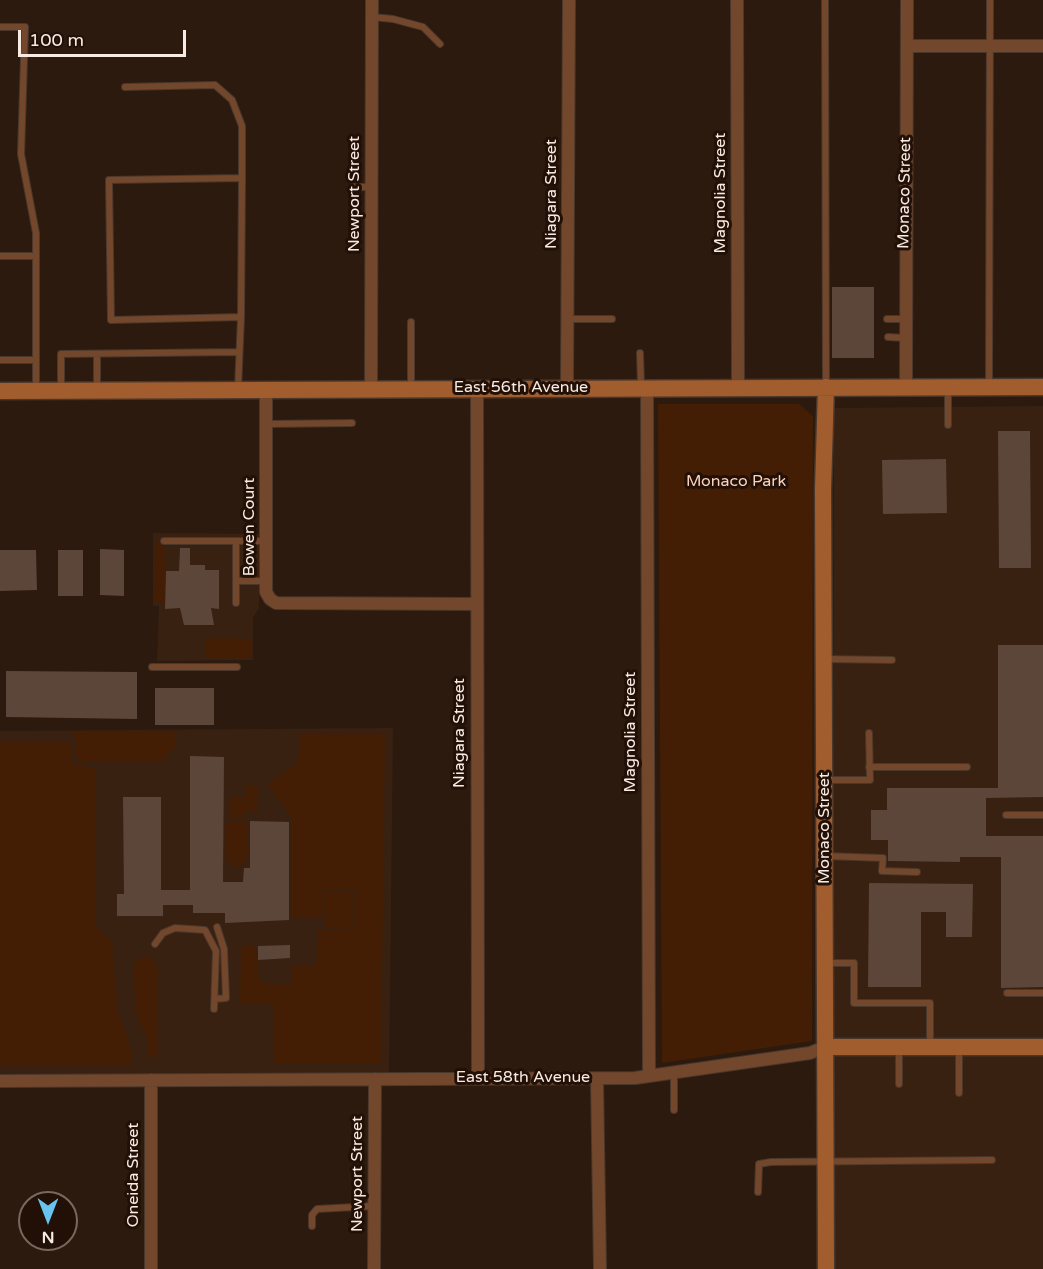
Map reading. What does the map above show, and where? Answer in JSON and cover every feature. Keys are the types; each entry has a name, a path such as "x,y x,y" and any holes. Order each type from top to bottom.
{"street":[{"name":"Newport Street","path":"371,389 372,0"},
{"name":"Niagara Street","path":"567,387 569,0"},
{"name":"Magnolia Street","path":"737,0 738,387"},
{"name":"Monaco Street","path":"906,387 904,319 907,0"},
{"path":"907,46 1043,46"},
{"name":"East 56th Avenue","path":"0,391 567,387 1043,387"},
{"name":"Magnolia Street","path":"644,387 649,1076"},
{"name":"Monaco Street","path":"825,387 826,1269"},
{"name":"Niagara Street","path":"477,388 478,1078"},
{"name":"Bowen Court","path":"266,390 267,596 276,603 477,604"},
{"name":"East 58th Avenue","path":"0,1081 597,1078 674,1073 810,1053 825,1047 1043,1047"},
{"path":"597,1078 600,1269"},
{"name":"Oneida Street","path":"151,1080 151,1269"},
{"name":"Newport Street","path":"374,1269 375,1080"}],"lane":[{"path":"825,0 825,387"},
{"path":"989,387 990,0"},
{"path":"372,18 393,19 423,27 440,44"},
{"path":"0,27 25,27 21,154 36,233 36,391"},
{"path":"125,87 214,85 232,100 242,126 241,317 238,390"},
{"path":"241,317 111,320 109,180 242,178"},
{"path":"353,187 372,187"},
{"path":"0,256 36,256"},
{"path":"568,319 612,319"},
{"path":"887,319 904,319"},
{"path":"411,322 411,388"},
{"path":"888,338 905,338"},
{"path":"61,391 61,354 238,352"},
{"path":"640,353 644,387"},
{"path":"97,354 97,391"},
{"path":"0,360 36,360"},
{"path":"948,387 948,425"},
{"path":"266,424 352,423"},
{"path":"164,541 266,541"},
{"path":"236,542 236,603"},
{"path":"236,581 266,581"},
{"path":"824,659 892,660"},
{"path":"152,667 237,667"},
{"path":"824,780 870,780 869,732"},
{"path":"869,767 967,767"},
{"path":"1006,815 1043,815"},
{"path":"825,856 883,858 882,871 917,872"},
{"path":"214,999 226,998 224,949 217,927"},
{"path":"155,944 163,933 175,928 205,930 216,951 214,1009"},
{"path":"825,963 854,963 854,1003 930,1003 930,1047"},
{"path":"1007,993 1043,993"},
{"path":"899,1047 899,1084"},
{"path":"959,1047 959,1093"},
{"path":"674,1073 674,1110"},
{"path":"758,1192 759,1164 992,1160"},
{"path":"312,1226 312,1215 317,1209 374,1206"}],"shaded area":[{"path":"1043,406 1043,1269 832,1269 834,408"},
{"path":"153,533 260,534 259,608 253,618 253,660 157,661 159,606 153,606"},
{"path":"393,728 389,1077 0,1081 0,731"}],"green space":[{"name":"Monaco Park","path":"658,404 799,404 813,416 812,1041 662,1063"},
{"path":"155,542 163,542 163,549 166,552 165,606 163,602 154,602"},
{"path":"211,638 252,639 252,658 206,657 206,640"},
{"path":"173,731 177,745 162,761 77,761 74,732"},
{"path":"385,733 381,1063 273,1064 273,1003 240,1003 241,946 256,946 259,981 275,985 292,983 292,966 316,965 318,930 356,928 356,889 323,890 323,918 292,918 292,817 267,784 298,763 300,734"},
{"path":"0,742 70,742 73,764 95,768 95,923 97,929 112,941 118,1014 130,1044 132,1060 130,1066 0,1065"},
{"path":"245,785 257,785 257,812 244,812 244,817 230,817 230,797 244,798 245,805"},
{"path":"226,822 247,822 247,856 242,866 232,866 231,862 226,862"},
{"path":"354,891 354,927 326,927 324,892"},
{"path":"140,957 151,958 157,965 157,1056 147,1057 147,1038 135,1012 134,964"}],"building":[{"path":"832,287 874,287 874,358 832,358"},
{"path":"998,431 1030,431 1031,568 999,568"},
{"path":"946,459 947,513 883,514 882,460"},
{"path":"180,548 190,548 190,565 205,565 205,570 219,570 219,609 211,608 214,625 184,625 180,608 165,609 166,571 179,571"},
{"path":"100,549 124,550 124,596 100,595"},
{"path":"0,550 36,550 37,590 0,591"},
{"path":"58,550 83,550 83,596 58,596"},
{"path":"998,645 1043,645 1043,797 986,798 986,836 1043,836 1043,987 1001,988 1001,857 960,857 960,862 888,861 888,840 871,840 871,810 887,810 887,788 998,788"},
{"path":"6,671 137,672 137,719 6,717"},
{"path":"155,688 214,688 214,725 155,725"},
{"path":"190,756 224,757 223,882 243,882 244,868 250,868 250,821 289,822 289,920 225,923 225,913 193,913 193,905 163,905 163,916 117,916 117,894 124,894 123,797 161,797 161,890 190,890"},
{"path":"869,883 973,884 972,937 946,937 946,912 921,912 921,987 868,987"},
{"path":"290,945 290,958 258,960 258,946"}]}
